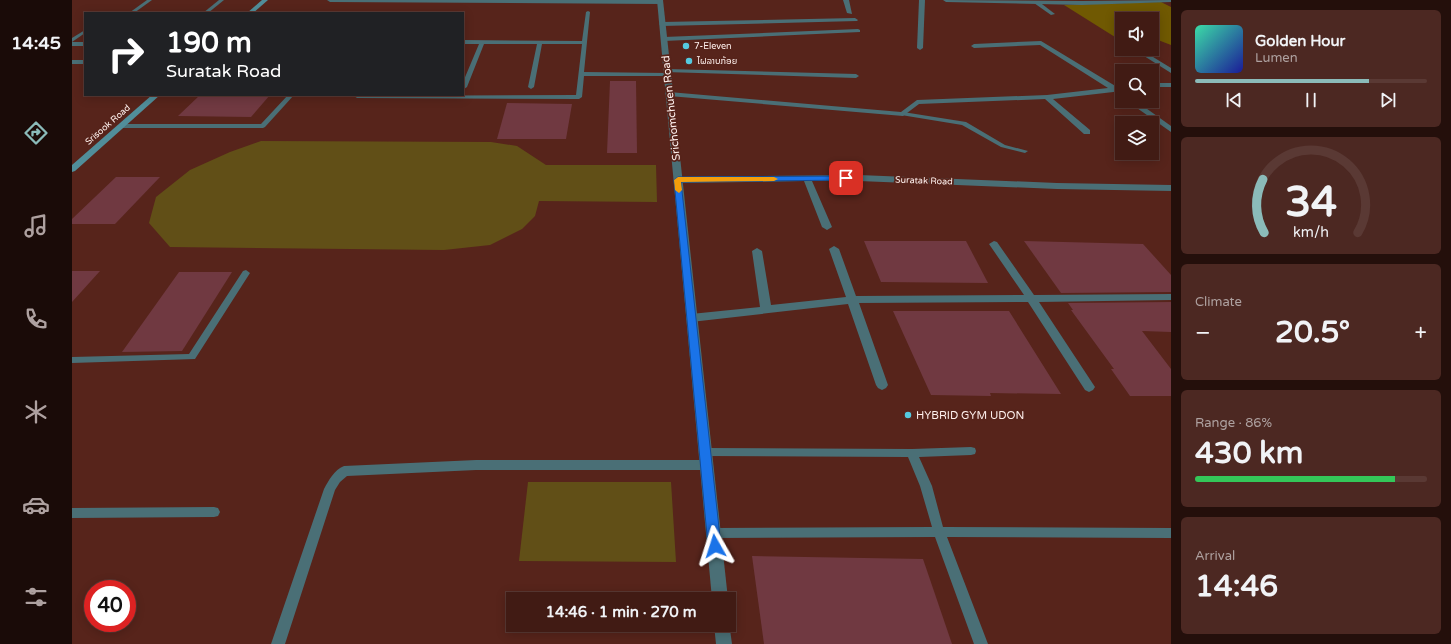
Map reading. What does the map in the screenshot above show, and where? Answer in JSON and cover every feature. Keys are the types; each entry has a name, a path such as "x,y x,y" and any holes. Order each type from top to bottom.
{"main road":[{"path":"251,12 264,0"},
{"name":"Srisook Road","path":"72,169 155,96"}],"street":[{"path":"330,0 660,1"},
{"path":"846,0 850,13"},
{"path":"920,48 922,0"},
{"path":"946,0 1036,2 1171,0"},
{"path":"1163,0 1171,4"},
{"name":"Srichomchuen Road","path":"660,1 719,592"},
{"path":"662,24 855,20"},
{"path":"664,39 858,31"},
{"path":"974,46 1042,43 1115,87"},
{"path":"1147,56 1171,71"},
{"path":"72,62 84,62"},
{"path":"667,73 856,76"},
{"path":"1159,86 1171,85"},
{"path":"669,94 903,114 917,102 1047,97 1115,89"},
{"path":"1047,97 1087,132"},
{"path":"1141,108 1171,130"},
{"name":"Suratak Road","path":"678,180 859,178 1057,186 1171,188"},
{"path":"807,179 827,227"},
{"path":"994,244 1089,387"},
{"path":"834,248 882,385"},
{"path":"757,251 766,310"},
{"path":"692,318 852,300 1171,297"},
{"path":"723,632 724,644"}],"lane":[{"path":"132,12 150,0"},
{"path":"206,12 222,0"},
{"path":"1036,2 1053,14"},
{"path":"357,96 579,97 588,12"},
{"path":"72,31 84,31"},
{"path":"72,40 84,32"},
{"path":"464,42 585,42"},
{"path":"464,87 482,42"},
{"path":"531,87 540,42"},
{"path":"72,44 84,44"},
{"path":"582,74 667,73"},
{"path":"122,126 263,126 290,96"},
{"path":"903,114 964,123 1003,146 1025,151"},
{"path":"72,360 192,358 246,273"},
{"path":"705,452 912,453 971,451"},
{"path":"912,453 926,486 939,532 981,644"},
{"path":"278,644 330,489 336,479 344,471 476,465 706,464"},
{"path":"72,513 214,512"},
{"path":"713,533 1171,533"}],"shaded area":[{"path":"1161,2 1171,7 1171,45 1159,40 1159,12 1115,12 1115,37 1064,5"},
{"path":"261,141 491,142 517,146 546,165 656,165 657,202 539,201 535,216 522,229 490,245 444,250 170,247 149,223 156,197 190,170 230,152"},
{"path":"528,482 671,482 676,562 519,561"}],"building":[{"path":"610,81 636,81 637,153 607,153"},
{"path":"199,96 269,96 251,117 178,116"},
{"path":"507,103 572,104 566,139 497,139"},
{"path":"116,177 160,177 115,224 72,224 72,219"},
{"path":"864,241 966,241 988,283 881,282"},
{"path":"1024,241 1143,244 1171,275 1171,292 1061,293"},
{"path":"72,271 100,271 72,302"},
{"path":"179,272 232,272 182,351 122,352"},
{"path":"1171,302 1171,332 1142,331 1171,369 1171,396 1130,396 1111,369 1114,369 1071,310 1073,310 1068,303"},
{"path":"893,311 1009,311 1061,394 990,393 991,396 931,395"},
{"path":"752,556 923,559 952,644 764,644"}],"slow traffic":[{"path":"679,190 678,180 774,179"}],"place":[{"name":"7-Eleven","path":"686,46"},
{"name":"ໄຝລາບກ້ອຍ","path":"689,61"},
{"name":"HYBRID GYM UDON","path":"908,415"}],"route":[{"path":"715,546 678,180 846,178"}]}
